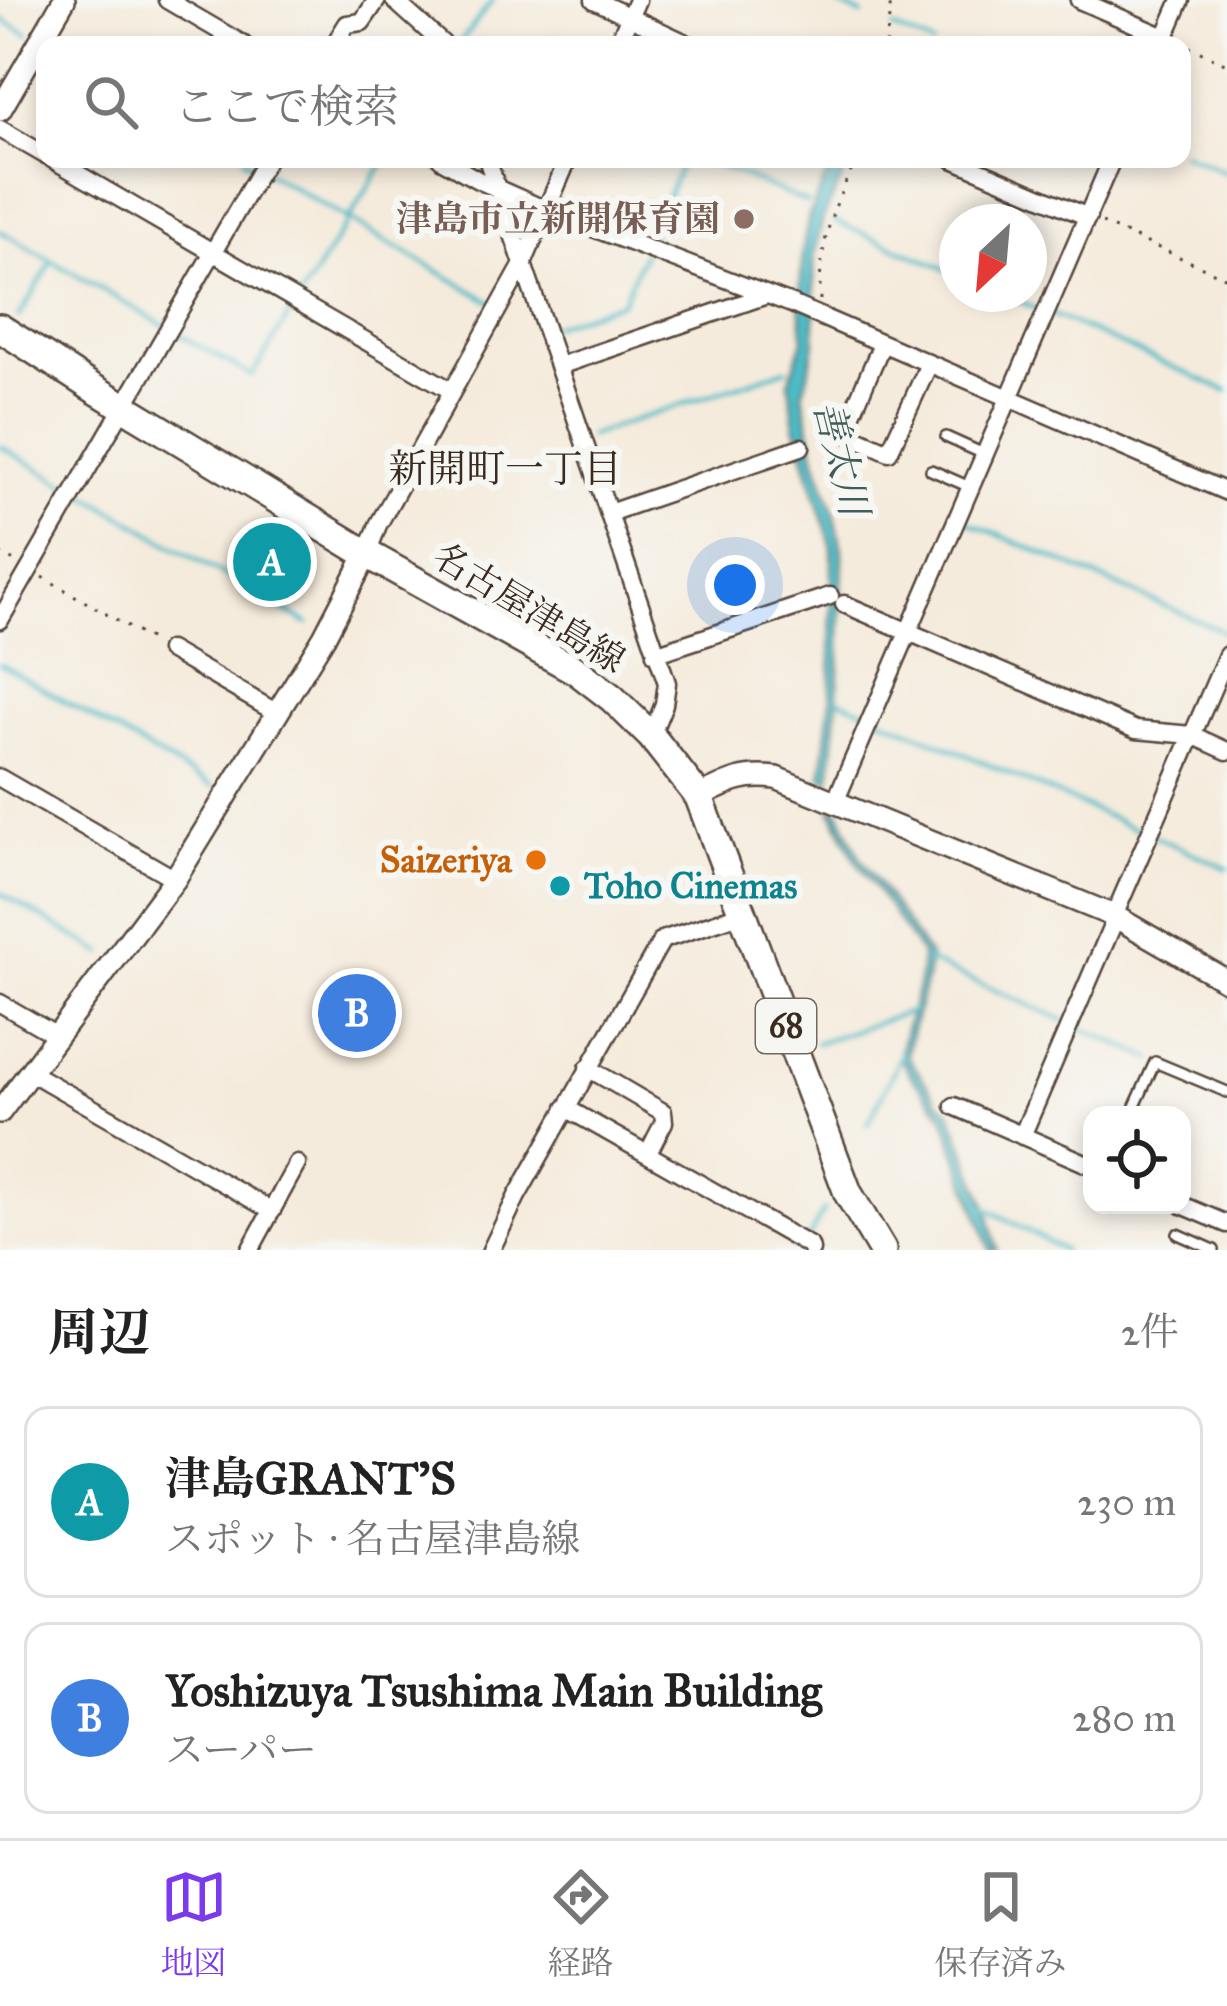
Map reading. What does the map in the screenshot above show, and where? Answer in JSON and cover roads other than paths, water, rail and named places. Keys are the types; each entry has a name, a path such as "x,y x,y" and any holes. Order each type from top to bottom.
{"main road":[{"name":"68","path":"0,328 124,407"},
{"name":"名古屋津島線","path":"124,407 367,554 577,671 650,736 699,797 848,1193 882,1250"}],"street":[{"path":"43,36 64,0"},
{"path":"166,0 228,36"},
{"path":"339,36 346,23 362,22 377,0"},
{"path":"394,0 433,36"},
{"path":"594,0 669,36"},
{"path":"621,36 637,0"},
{"path":"1079,0 1153,36"},
{"path":"1165,36 1180,0"},
{"path":"0,110 36,48"},
{"path":"0,129 36,150"},
{"path":"67,168 452,391"},
{"path":"0,620 262,168"},
{"path":"457,168 546,210 794,305 1227,491"},
{"path":"490,168 667,683 650,736"},
{"path":"0,1112 175,879 323,637 378,525 522,266 564,168"},
{"path":"974,168 1088,217"},
{"path":"835,802 1108,168"},
{"path":"559,366 767,295"},
{"path":"882,344 844,432 889,452 929,364"},
{"path":"609,513 801,447"},
{"path":"655,654 837,600 1136,730 1192,735 1227,751"},
{"path":"169,650 277,713"},
{"path":"1022,1136 1227,655"},
{"path":"699,797 740,777 776,778 1115,917 1227,981"},
{"path":"0,778 175,879"},
{"path":"490,1250 662,940 743,913"},
{"path":"0,1003 57,1036"},
{"path":"588,1068 663,1112 664,1122 648,1153"},
{"path":"30,1072 272,1211"},
{"path":"954,1106 1083,1162"},
{"path":"566,1108 811,1250"},
{"path":"250,1250 297,1164"},
{"path":"1191,1208 1227,1224"}],"lane":[{"path":"946,437 986,455"},
{"path":"931,470 972,488"},
{"path":"1134,1106 1155,1062 1227,1092"},
{"path":"1178,1234 1214,1250"}],"water":[{"path":"830,168 847,168 823,218 814,257 815,343 803,394 843,556 830,781 822,777 831,697 832,548 795,425 789,383 803,340 800,298 809,216"},
{"path":"831,808 839,811 859,855 929,956 907,1056 950,1111 986,1204 997,1250 990,1250 944,1116 900,1057 920,979 921,954 854,857"}],"waterway":[{"path":"465,36 493,0"},
{"path":"827,0 862,15"},
{"path":"0,18 28,34"},
{"path":"893,28 912,36"},
{"path":"1191,157 1227,173"},
{"path":"300,298 380,168"},
{"path":"647,243 679,168"},
{"path":"724,168 807,203"},
{"path":"266,172 495,304"},
{"path":"834,221 939,266"},
{"path":"0,231 165,326"},
{"path":"551,326 622,302 643,254"},
{"path":"19,317 52,261"},
{"path":"173,331 252,376 294,307"},
{"path":"1053,315 1227,391"},
{"path":"589,436 786,369"},
{"path":"0,446 72,488"},
{"path":"79,491 308,624"},
{"path":"962,519 1227,633"},
{"path":"0,664 213,787"},
{"path":"841,700 868,712"},
{"path":"877,716 1141,831"},
{"path":"1155,837 1227,868"},
{"path":"0,893 103,953"},
{"path":"927,961 1064,1020"},
{"path":"816,1043 913,1011"},
{"path":"1075,1025 1152,1059"},
{"path":"868,1124 902,1053"},
{"path":"984,1207 1063,1250"},
{"path":"809,1237 824,1210"}],"place":[{"name":"津島市立新開保育園","path":"744,219"},
{"name":"津島GRANT'S","path":"272,562"},
{"name":"Saizeriya","path":"536,860"},
{"name":"Toho Cinemas","path":"560,886"},
{"name":"Yoshizuya Tsushima Main Building","path":"357,1013"}],"district":[{"name":"新開町一丁目","path":"505,469"}],"water label":[{"name":"善太川","path":"841,458"}]}
